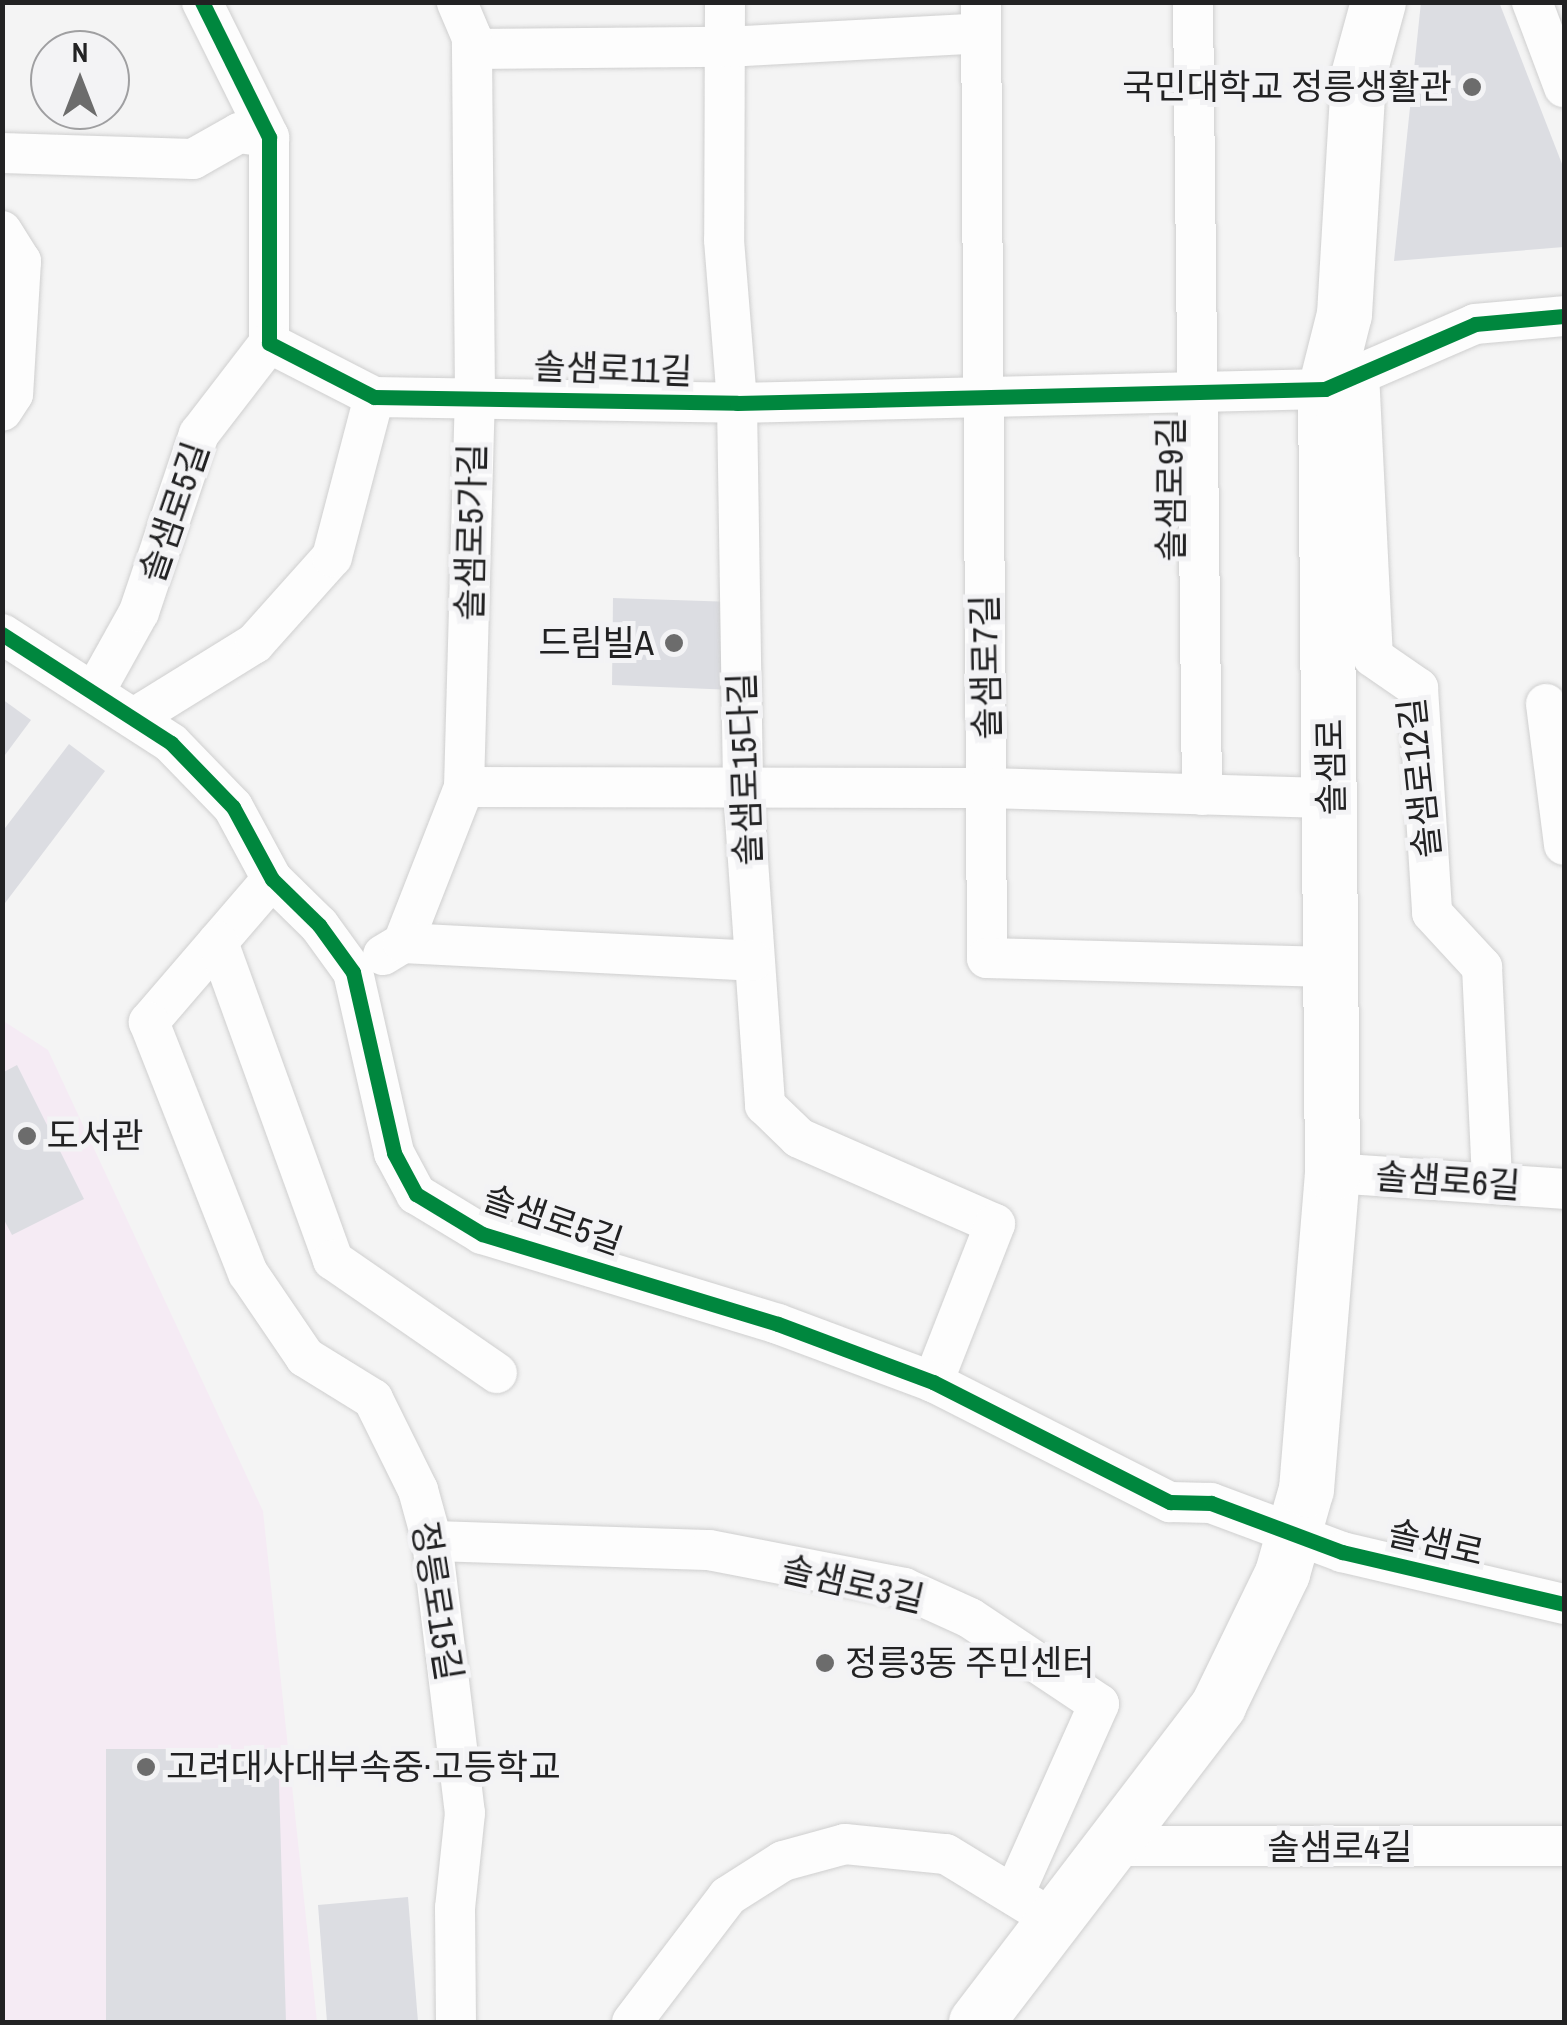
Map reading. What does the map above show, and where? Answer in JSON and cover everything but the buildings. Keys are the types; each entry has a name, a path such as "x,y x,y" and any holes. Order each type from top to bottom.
{"main road":[{"name":"솔샘로","path":"976,2022 1034,1907 1116,1846 1218,1706 1259,1630 1295,1535 1321,1355 1332,1172 1330,968 1344,314 1358,76 1378,2"}],"street":[{"path":"202,2 269,137 269,343"},
{"name":"솔샘로5가길","path":"403,944 464,787 474,396 472,49 457,2"},
{"name":"솔샘로15다길","path":"725,2 724,240 737,403 744,789 753,962 766,1104 799,1138 995,1224 933,1382"},
{"name":"솔샘로9길","path":"1193,2 1202,795"},
{"path":"1532,2 1564,86"},
{"name":"솔샘로7길","path":"726,47 981,18 987,958 1330,968"},
{"path":"472,49 726,47"},
{"path":"2,153 193,159 238,133 269,137"},
{"path":"2,231 21,261 13,394 2,411"},
{"path":"1342,381 1475,324 1564,316"},
{"name":"솔샘로11길","path":"269,343 374,396 737,403 1200,392 1342,381"},
{"name":"솔샘로5길","path":"95,691 139,612 200,434 269,343"},
{"name":"솔샘로12길","path":"1342,381 1373,657 1418,688 1432,913 1482,967 1492,1183"},
{"path":"134,718 255,643 332,557 374,396"},
{"name":"솔샘로5길","path":"2,634 171,743 233,808 272,879 319,925 354,972 394,1153 416,1194 482,1234 778,1324 933,1382 1170,1502 1212,1503 1295,1535"},
{"path":"1546,704 1564,845"},
{"path":"464,787 988,788 1333,798"},
{"path":"272,879 218,942 333,1260 498,1373"},
{"name":"정릉로15길","path":"218,942 149,1022 248,1273 305,1357 373,1399 418,1490 432,1541 465,1812 455,1908 456,2022"},
{"path":"354,972 403,944 753,962"},
{"name":"솔샘로6길","path":"1332,1172 1564,1190"},
{"name":"솔샘로","path":"1295,1535 1564,1604"},
{"name":"솔샘로3길","path":"432,1541 709,1550 904,1588 970,1618 1100,1704 1034,1907"},
{"path":"632,2022 728,1896 783,1861 845,1844 894,1845 946,1854 1034,1907"},
{"name":"솔샘로4길","path":"1116,1846 1564,1846"}],"shaded area":[{"name":"고려대사대부속중·고등학교","path":"2,1020 48,1050 263,1511 317,2022 3,2022"}],"cycle path":[{"path":"202,2 269,137 269,343 374,397 737,403 1325,389 1475,324 1564,316"},
{"path":"2,634 171,743 233,807 272,879 319,925 353,972 394,1153 416,1194 482,1234 778,1324 933,1382 1170,1502 1211,1503 1342,1552 1564,1604"}],"place":[{"name":"국민대학교 정릉생활관","path":"1472,87"},
{"name":"드림빌A","path":"674,643"},
{"name":"도서관","path":"27,1136"},
{"name":"정릉3동 주민센터","path":"825,1663"},
{"name":"고려대사대부속중·고등학교","path":"146,1767"}]}
